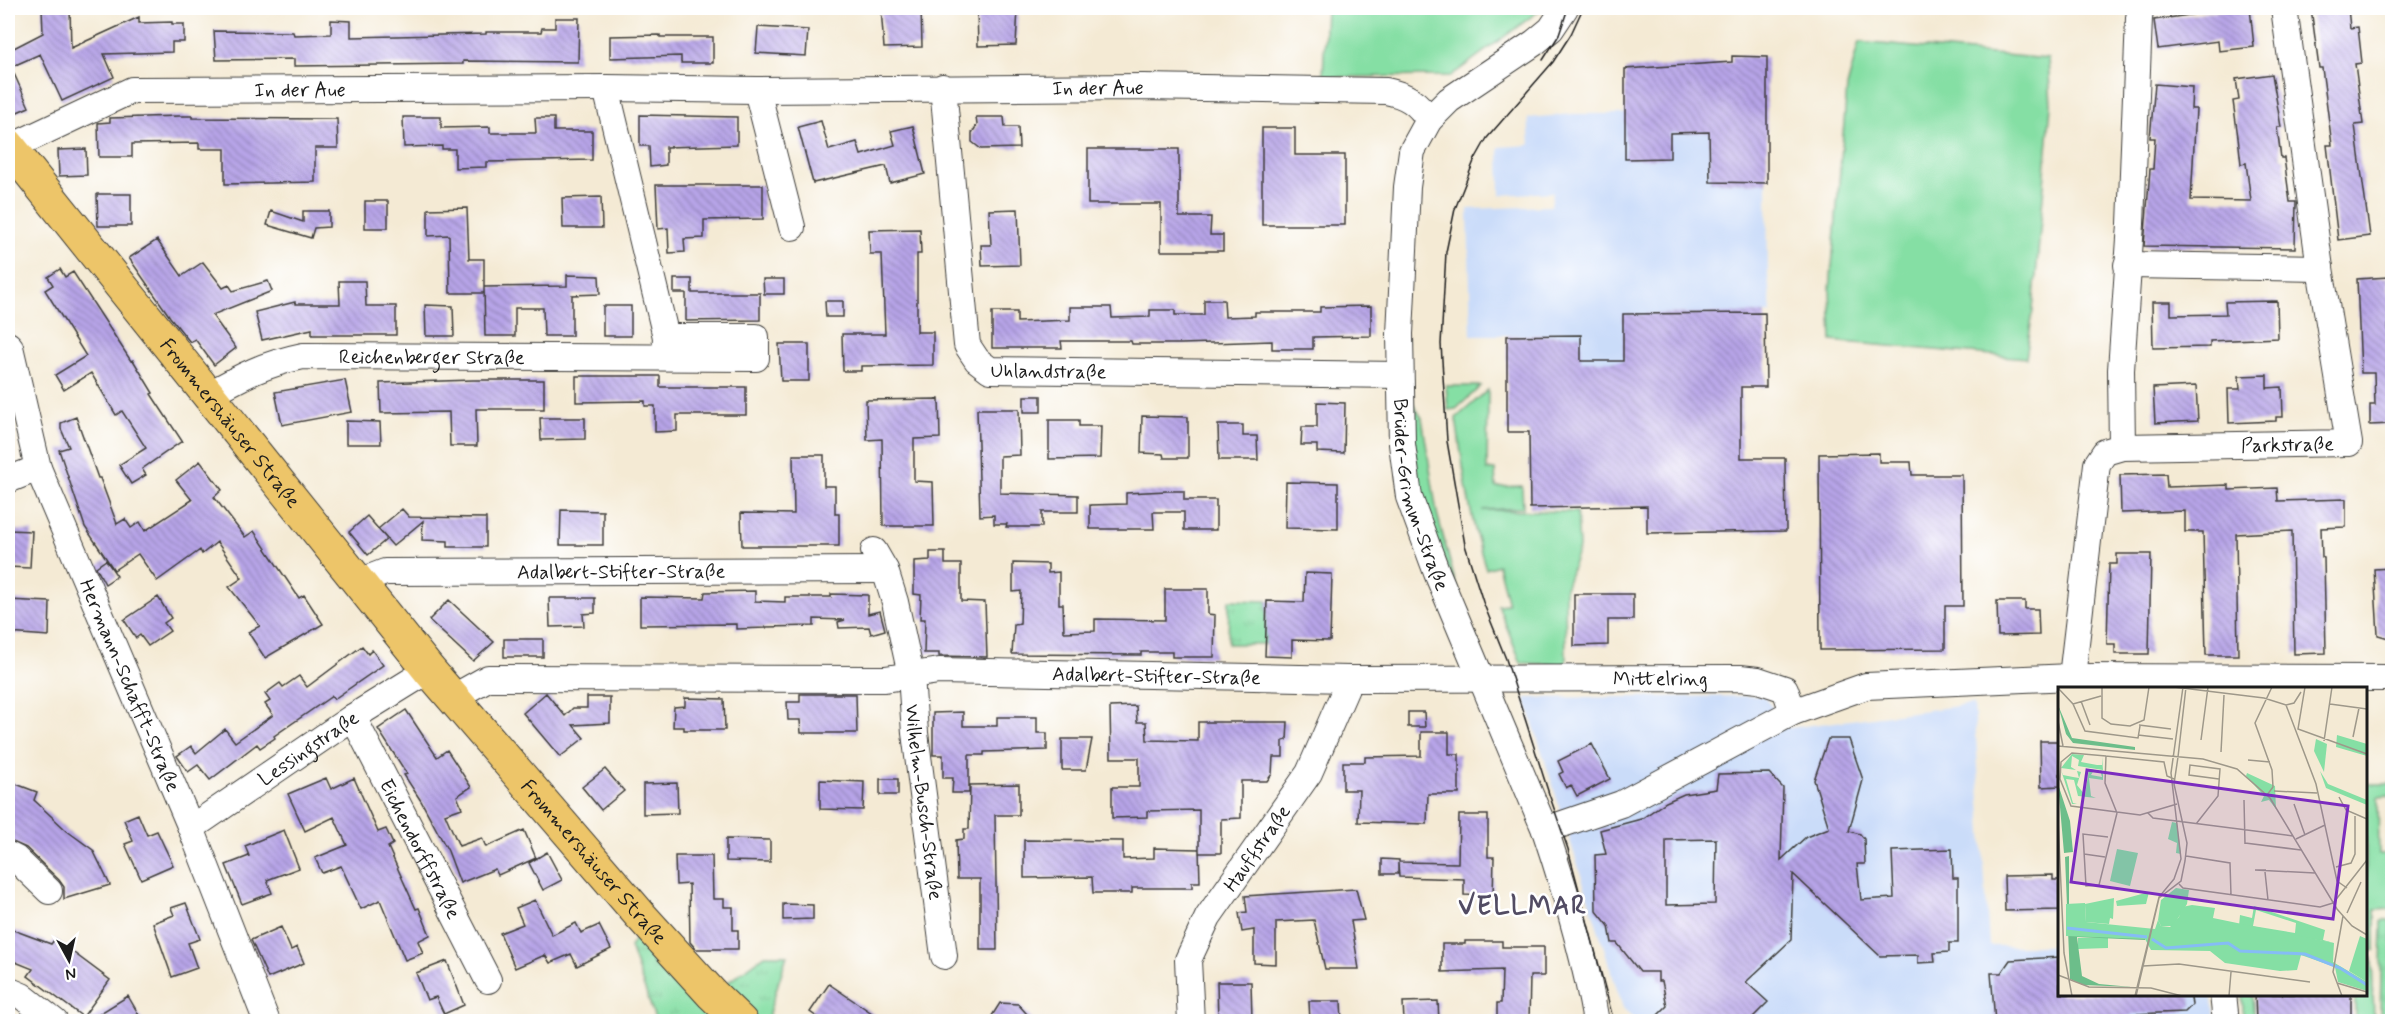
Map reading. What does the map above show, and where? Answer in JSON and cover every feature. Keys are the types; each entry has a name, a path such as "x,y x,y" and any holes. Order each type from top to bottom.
{"main road":[{"name":"Frommershäuser Straße","path":"9,152 429,670 640,915 712,994 741,1022"}],"street":[{"name":"Brüder-Grimm-Straße","path":"1565,8 1559,20 1542,36 1449,100 1429,120 1412,151 1407,187 1400,334 1402,444 1409,497 1437,573 1484,680 1545,830 1569,904 1596,1022"},
{"path":"2076,683 2097,464 2105,452 2122,447 2121,370 2131,224 2141,8"},
{"name":"Parkstraße","path":"2122,447 2349,443 2320,268 2284,8"},
{"name":"Uhlandstraße","path":"943,87 967,345 977,360 990,370 1400,375"},
{"name":"In der Aue","path":"9,152 132,90 606,88 757,90 1143,87 1386,91 1404,95 1418,104 1429,120"},
{"name":"Reichenberger Straße","path":"208,395 251,370 303,356 666,346 606,88"},
{"path":"757,90 792,227"},
{"path":"2127,266 2320,268"},
{"name":"Hermann-Schafft-Straße","path":"8,345 38,468 191,828 267,1022"},
{"path":"8,480 38,468"},
{"name":"Adalbert-Stifter-Straße","path":"359,582 385,572 879,560 895,602 911,675 939,671 1510,680"},
{"name":"Lessingstraße","path":"191,828 353,717 429,670"},
{"path":"454,697 488,678 878,679 911,675"},
{"name":"Wilhelm-Busch-Straße","path":"911,675 915,733 944,956"},
{"name":"Mittelring","path":"1510,680 1578,677 1758,680 1785,689 1793,712"},
{"path":"1545,830 1621,804 1793,712 1866,686 2392,678"},
{"name":"Hauffstraße","path":"1191,1022 1188,960 1208,917 1309,773 1350,679"},
{"name":"Eichendorffstraße","path":"353,717 488,980"},
{"path":"8,855 16,859 49,891"},
{"path":"8,990 22,996 55,1022"},
{"path":"2223,996 2226,1022"}],"shaded area":[{"path":"1573,114 1625,114 1625,159 1670,158 1670,133 1709,132 1710,182 1767,183 1768,276 1771,313 1624,314 1623,361 1581,361 1580,335 1471,335 1468,209 1551,206 1553,192 1500,195 1499,147 1530,145 1528,118"},
{"path":"1763,696 1789,728 1974,704 1989,946 2058,946 2058,996 2211,996 2216,1021 1636,1021 1623,1008 1525,698"}],"green space":[{"path":"1326,8 1543,8 1451,76 1323,77"},
{"path":"1859,42 2048,59 2051,105 2033,310 2026,358 1832,341 1830,290 1847,87"},
{"path":"1446,386 1481,386 1456,409 1448,410"},
{"path":"1488,390 1487,470 1495,470 1496,487 1522,486 1523,508 1482,510 1577,512 1579,548 1565,589 1566,665 1521,663 1498,605 1508,604 1498,565 1486,569 1480,551 1456,418"},
{"path":"1410,399 1422,418 1437,513 1457,589 1420,507"},
{"path":"1229,600 1267,601 1266,644 1228,644"},
{"path":"2367,784 2392,784 2392,796 2378,797 2379,854 2392,854 2392,909 2375,910 2375,950 2367,950"},
{"path":"649,916 720,988 765,955 787,955 769,1013 770,1021 656,1021 630,947"},
{"path":"2382,921 2392,921 2392,1021 2380,1021"},
{"path":"2367,958 2372,958 2374,1021 2355,1021 2355,996 2367,996"},
{"path":"2242,996 2252,996 2254,1021 2244,1021"}],"building":[{"path":"42,8 70,8 71,48 139,17 139,23 184,24 184,42 172,42 172,52 104,54 114,77 62,101 40,54 11,67 29,107 8,116 8,51 43,33"},
{"path":"881,8 921,8 922,47 884,48"},
{"path":"977,8 1018,8 1016,45 978,46"},
{"path":"2250,8 2254,47 2219,51 2218,41 2158,49 2154,20"},
{"path":"2311,8 2348,8 2350,28 2358,27 2362,63 2355,64 2363,124 2355,125 2370,236 2338,240 2327,145 2332,145"},
{"path":"555,18 579,18 578,62 463,61 463,64 294,66 294,59 216,60 214,31 293,32 294,35 331,34 331,20 351,21 351,37 541,32 542,28 555,28"},
{"path":"758,27 808,30 806,56 756,53"},
{"path":"660,35 660,37 713,37 713,63 681,63 681,56 610,58 610,36"},
{"path":"1732,56 1767,57 1767,183 1710,182 1709,132 1670,133 1670,158 1625,159 1625,69 1732,62"},
{"path":"2272,74 2281,127 2277,127 2281,158 2284,158 2290,202 2296,202 2295,248 2144,246 2150,169 2153,169 2155,138 2150,138 2155,84 2192,87 2191,109 2196,109 2191,200 2251,201 2246,163 2241,164 2233,101 2239,100 2236,79"},
{"path":"640,115 737,117 737,145 666,147 666,165 650,167 649,146 640,146"},
{"path":"192,116 192,118 337,119 338,148 315,148 315,182 225,184 225,149 199,149 199,143 132,144 132,157 99,157 98,123 110,122 110,118"},
{"path":"403,117 441,117 441,128 490,127 490,133 536,133 535,118 554,118 554,131 592,131 592,160 486,162 486,167 455,168 455,149 442,149 442,146 404,147"},
{"path":"976,117 1004,117 1005,127 1018,127 1019,148 981,149 972,142 972,133 977,125"},
{"path":"821,121 829,150 857,142 861,155 895,145 891,131 913,126 925,174 890,183 886,166 813,183 798,127"},
{"path":"1262,128 1295,128 1295,155 1345,155 1345,225 1262,225"},
{"path":"86,149 87,175 59,176 58,150"},
{"path":"1088,149 1179,149 1179,217 1211,217 1210,235 1223,235 1223,251 1161,251 1161,204 1088,204"},
{"path":"656,185 763,185 763,219 704,220 704,238 684,239 685,252 669,253 668,228 658,229"},
{"path":"97,194 131,194 131,226 98,226"},
{"path":"601,197 602,228 563,228 562,198"},
{"path":"365,201 388,201 388,228 365,228"},
{"path":"467,208 469,259 484,259 484,293 450,293 449,235 428,236 428,209"},
{"path":"1018,209 1020,265 982,266 981,245 991,245 989,210"},
{"path":"271,211 303,222 303,211 329,211 329,227 314,228 311,238 267,225"},
{"path":"920,229 921,254 917,254 917,332 933,332 933,365 861,366 861,371 843,371 842,334 885,334 882,254 870,254 869,230"},
{"path":"157,240 182,276 203,262 223,288 229,285 233,291 268,281 272,291 212,315 236,348 214,365 195,339 190,342 170,317 129,258"},
{"path":"60,269 65,277 73,272 131,361 133,360 153,393 151,394 182,441 142,469 146,475 131,484 119,465 146,448 122,411 116,415 91,373 64,390 55,375 86,356 45,290 53,285 48,277"},
{"path":"567,275 599,276 600,294 572,295 572,336 544,336 543,308 515,308 515,336 485,336 484,287 567,286"},
{"path":"2388,277 2389,293 2392,293 2392,315 2388,315 2389,345 2392,345 2392,424 2370,425 2370,405 2375,405 2374,373 2361,373 2357,279"},
{"path":"674,279 692,279 692,293 760,293 760,320 686,321 686,293 674,293"},
{"path":"763,279 784,279 784,294 764,294"},
{"path":"339,281 365,281 366,306 396,306 396,335 312,335 312,329 262,340 255,312 295,302 295,304 340,304"},
{"path":"1204,300 1224,300 1225,317 1255,316 1255,312 1320,312 1320,307 1371,306 1371,336 1313,337 1313,349 1272,349 1272,341 1132,344 1131,341 1061,341 1062,348 992,348 992,312 1017,312 1017,322 1070,320 1070,307 1111,307 1112,318 1150,317 1150,310 1175,310 1175,315 1204,315"},
{"path":"825,301 843,301 843,317 826,317"},
{"path":"2277,301 2278,338 2210,341 2210,347 2153,348 2152,302 2171,302 2171,315 2226,314 2225,302"},
{"path":"425,305 453,306 454,336 426,336"},
{"path":"603,306 631,306 631,336 603,336"},
{"path":"1765,313 1766,387 1741,387 1741,458 1785,458 1786,531 1647,533 1647,506 1530,508 1529,432 1507,432 1507,336 1581,335 1581,361 1623,361 1623,314"},
{"path":"779,344 809,344 809,381 781,381"},
{"path":"2267,375 2267,388 2282,387 2283,417 2276,417 2276,421 2229,423 2228,389 2240,389 2239,376"},
{"path":"576,376 660,376 660,387 746,387 746,415 677,415 677,431 655,432 655,406 645,406 645,401 576,402"},
{"path":"345,380 352,412 282,425 275,392"},
{"path":"544,380 544,409 476,409 477,446 450,446 449,412 381,413 380,383"},
{"path":"2196,386 2198,421 2155,423 2153,388"},
{"path":"1024,396 1041,396 1041,412 1024,412"},
{"path":"939,399 940,438 914,439 914,481 933,482 934,526 883,526 882,439 867,440 866,400"},
{"path":"1317,402 1345,403 1344,453 1317,452 1317,445 1301,445 1302,427 1317,427"},
{"path":"977,409 1019,409 1020,455 1000,456 1000,493 1078,495 1078,512 1042,512 1042,527 1006,527 1007,524 994,524 994,515 980,516"},
{"path":"1142,416 1188,417 1188,458 1164,458 1163,454 1141,453"},
{"path":"76,417 117,524 125,519 131,528 140,522 145,531 192,500 176,480 200,461 222,490 214,497 245,537 254,531 299,598 304,595 323,624 265,658 248,632 260,626 229,587 242,578 217,542 202,554 200,550 157,581 138,554 114,570 85,527 59,450 69,447 61,429 61,423"},
{"path":"540,418 585,418 585,439 541,440"},
{"path":"1049,420 1079,420 1079,426 1101,426 1100,458 1049,459"},
{"path":"346,421 380,422 381,444 346,444"},
{"path":"1218,425 1243,425 1243,436 1257,436 1258,460 1219,460"},
{"path":"1879,453 1879,462 1911,462 1912,475 1962,475 1963,606 1945,606 1945,649 1820,650 1819,454"},
{"path":"793,455 824,455 824,486 835,486 835,514 839,514 839,546 742,546 741,513 794,514"},
{"path":"2166,474 2167,487 2229,485 2229,490 2277,488 2278,501 2346,499 2346,527 2321,528 2326,653 2294,654 2292,531 2236,534 2238,655 2206,655 2203,532 2185,532 2185,511 2121,513 2120,475"},
{"path":"1286,482 1338,483 1338,529 1285,528"},
{"path":"1184,491 1184,500 1216,500 1216,530 1184,530 1184,512 1153,512 1154,529 1090,529 1090,505 1126,504 1126,493"},
{"path":"402,509 409,517 486,518 486,547 448,547 448,541 422,540 423,521 393,546 378,529"},
{"path":"561,510 603,511 603,545 560,545"},
{"path":"367,516 387,539 368,555 349,532"},
{"path":"8,530 32,531 30,568 8,567"},
{"path":"930,552 945,552 945,564 961,564 961,601 985,602 987,657 939,656 939,653 924,653 925,619 920,619 921,595 914,594 914,561 930,560"},
{"path":"2117,554 2151,554 2149,654 2115,654 2115,644 2107,644 2109,564 2117,564"},
{"path":"106,560 117,576 105,584 96,567"},
{"path":"1013,563 1048,564 1048,573 1059,572 1059,604 1063,604 1064,632 1095,631 1095,619 1165,620 1165,589 1208,589 1208,614 1215,615 1214,657 1172,657 1172,652 1141,652 1141,655 1012,654 1014,625 1020,624 1021,591 1013,592"},
{"path":"2392,568 2392,639 2378,635 2374,569"},
{"path":"1305,573 1332,574 1330,641 1292,640 1292,657 1265,656 1267,601 1304,602"},
{"path":"755,591 755,601 785,602 785,597 831,597 831,594 868,595 868,614 880,611 885,630 871,634 869,627 839,628 838,622 845,620 814,619 814,626 766,628 736,629 736,624 640,625 640,597 704,598 705,592"},
{"path":"1574,594 1633,594 1633,620 1608,620 1608,645 1574,646"},
{"path":"158,597 171,618 164,623 170,631 148,646 140,635 136,638 124,620"},
{"path":"549,598 595,598 595,613 583,614 584,626 550,627"},
{"path":"8,600 50,602 49,636 8,633"},
{"path":"449,600 494,642 473,661 429,620"},
{"path":"1997,601 2025,601 2025,609 2038,609 2039,635 1998,636"},
{"path":"504,639 543,639 543,657 504,657"},
{"path":"362,646 368,654 372,650 383,665 334,699 332,696 260,748 257,744 210,780 198,765 188,772 177,756 191,746 196,753 225,729 235,742 273,715 265,704 270,701 265,694 280,683 283,687 299,676 307,687"},
{"path":"546,693 565,716 573,708 587,708 587,697 610,697 610,723 573,725 584,738 560,757 523,713"},
{"path":"800,694 856,694 857,733 801,733 800,720 788,720 787,702 800,702"},
{"path":"685,698 724,699 725,730 684,730 684,727 673,727 674,707 685,706"},
{"path":"1136,706 1137,722 1146,722 1147,740 1198,741 1198,722 1288,722 1287,740 1283,741 1283,757 1273,757 1272,774 1267,781 1241,781 1241,818 1221,819 1221,853 1199,853 1199,810 1147,811 1147,817 1112,818 1112,787 1139,787 1139,758 1111,758 1110,707"},
{"path":"406,710 437,757 447,750 471,787 457,796 462,808 445,814 459,846 482,838 486,847 524,830 536,858 498,875 495,869 460,883 448,851 404,775 407,774 378,729"},
{"path":"963,712 963,726 997,726 997,717 1037,717 1037,733 1047,733 1047,750 984,752 984,755 969,755 969,793 952,793 953,778 943,778 943,755 933,755 933,713"},
{"path":"1408,712 1424,712 1425,727 1408,727"},
{"path":"1421,732 1449,732 1449,754 1459,754 1459,794 1428,794 1427,824 1358,822 1359,790 1343,790 1343,762 1365,762 1365,757 1421,756"},
{"path":"1062,739 1092,739 1086,770 1062,770"},
{"path":"1828,739 1849,739 1863,780 1849,831 1860,834 1864,839 1865,864 1857,864 1861,900 1894,898 1892,851 1952,849 1953,878 1958,878 1958,943 1949,943 1949,952 1934,953 1935,962 1918,963 1918,955 1880,956 1793,874 1791,940 1746,982 1768,1002 1748,1022 1651,1022 1667,1006 1662,981 1658,981 1658,972 1640,972 1617,943 1612,943 1609,926 1596,910 1595,855 1606,854 1600,830 1641,819 1666,802 1684,794 1716,789 1718,774 1769,773 1783,788 1781,860 1806,837 1829,828 1814,780","holes":["1716,839 1715,904 1666,905 1666,840"]},
{"path":"2040,741 2058,741 2058,786 2041,787"},
{"path":"1592,744 1610,779 1577,796 1571,785 1566,788 1559,774 1563,772 1558,761"},
{"path":"605,769 624,791 601,810 582,787"},
{"path":"326,778 331,789 354,778 378,832 386,829 393,844 388,847 430,935 418,941 423,953 405,960 380,900 361,909 341,866 322,873 315,858 347,845 334,817 305,831 288,794"},
{"path":"880,779 898,779 898,795 880,795"},
{"path":"820,780 864,782 863,810 820,809"},
{"path":"8,781 37,792 34,800 67,831 93,850 110,885 64,899 64,887 59,880 26,848 8,840"},
{"path":"677,783 678,813 643,814 643,784"},
{"path":"1019,784 1019,815 995,815 997,950 980,950 980,879 957,879 956,840 964,839 964,829 969,829 970,785"},
{"path":"138,814 147,835 157,831 173,865 141,879 125,844 133,841 124,820"},
{"path":"1459,815 1488,815 1488,857 1494,857 1493,896 1464,895 1464,879 1399,877 1398,863 1398,874 1382,874 1382,859 1399,860 1399,862 1458,863"},
{"path":"284,830 299,868 267,880 272,893 242,904 226,865 249,856 245,846"},
{"path":"726,839 770,840 770,862 726,861"},
{"path":"1024,840 1123,841 1123,859 1154,858 1154,848 1199,849 1200,882 1192,882 1192,888 1132,888 1132,893 1093,893 1092,877 1024,878"},
{"path":"547,852 562,880 543,890 529,863"},
{"path":"675,856 712,856 713,899 724,899 724,907 733,907 733,930 738,930 738,949 696,949 690,942 689,884 676,885"},
{"path":"2053,875 2053,880 2058,880 2058,910 2005,911 2004,876"},
{"path":"1356,889 1364,920 1351,921 1359,969 1325,969 1314,920 1276,922 1276,964 1254,963 1254,930 1242,932 1239,913 1247,912 1245,896"},
{"path":"535,900 552,935 576,923 581,933 599,925 611,949 577,966 571,954 550,963 545,955 515,968 500,933 523,924 516,908"},
{"path":"186,903 200,939 188,943 197,968 172,977 153,923 174,915 171,908"},
{"path":"783,904 813,905 813,919 783,920"},
{"path":"281,927 291,950 297,947 304,963 268,978 251,940"},
{"path":"8,928 51,944 55,939 110,980 83,1017 28,976 33,969 8,959"},
{"path":"1465,941 1502,941 1502,947 1544,947 1544,976 1530,976 1529,1022 1497,1022 1497,1003 1501,1003 1502,970 1442,972 1442,944 1465,944"},
{"path":"2058,957 2058,996 2189,996 2192,1005 2185,1012 2133,1014 2122,1022 1995,1022 1991,973 2001,973 2010,960"},
{"path":"447,961 464,1005 444,1014 436,997 427,1000 416,973"},
{"path":"1217,982 1251,982 1252,1021 1218,1021"},
{"path":"829,984 885,1022 824,1022 810,1012"},
{"path":"128,996 143,1022 86,1022"},
{"path":"2255,996 2351,996 2351,1022 2256,1022"},
{"path":"1309,1001 1341,1001 1342,1022 1310,1022"},
{"path":"1438,1001 1439,1022 1404,1022 1403,1002"},
{"path":"1000,1003 1018,1004 1034,1022 988,1022"}],"tram line":[{"path":"1543,60 1559,35 1568,8"},
{"path":"1583,8 1571,34 1553,62 1487,138 1474,161 1455,209 1446,252 1441,344 1447,441 1465,545 1483,602 1506,659 1568,849 1614,1022"}],"district":[{"name":"VELLMAR","path":"1523,905"}]}
